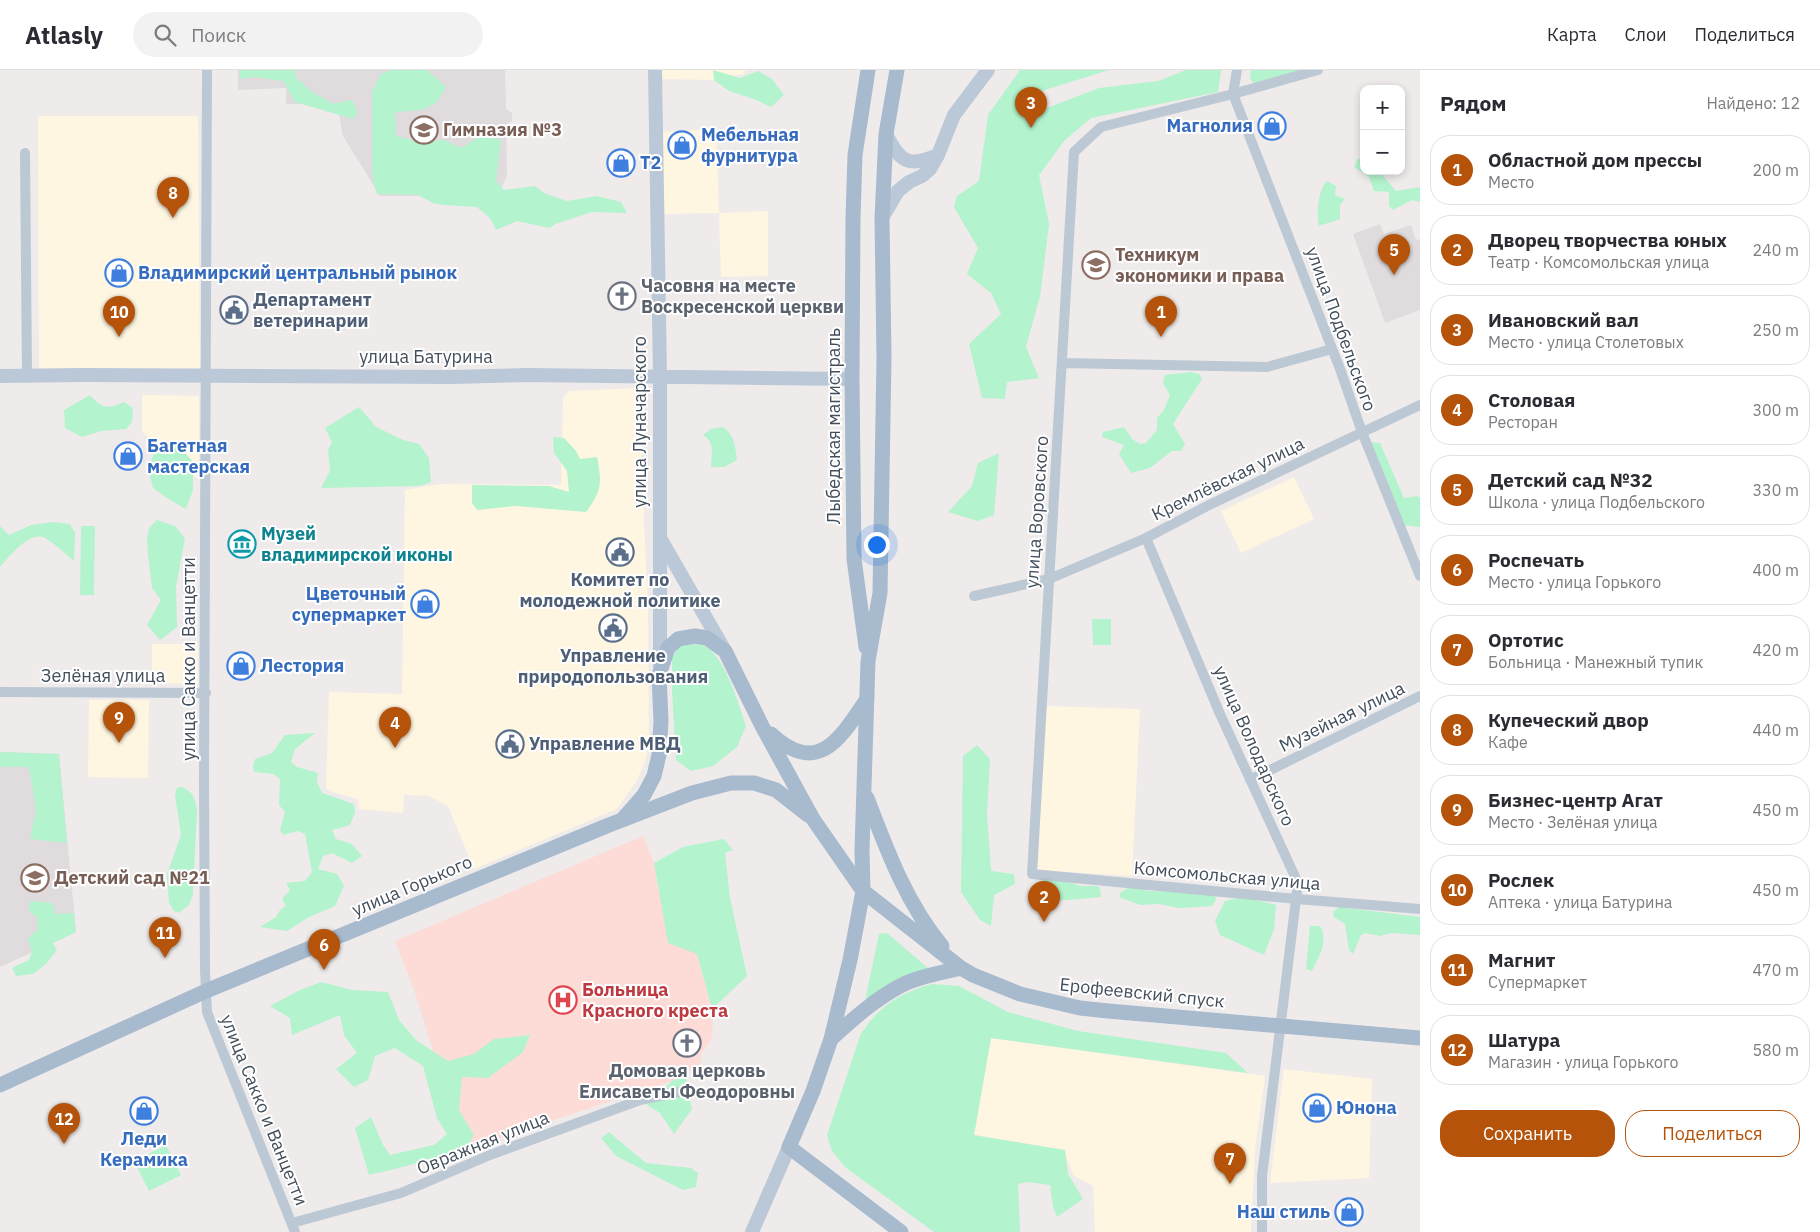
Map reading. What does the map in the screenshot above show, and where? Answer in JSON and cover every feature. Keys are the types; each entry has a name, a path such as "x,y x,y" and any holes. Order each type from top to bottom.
{"main road":[{"name":"улица Луначарского","path":"623,819 644,796 654,776 659,755 661,721 659,675 661,626 659,535 660,376 655,70"},
{"name":"Лыбедская магистраль","path":"868,70 855,155 852,379 854,559 868,661"},
{"name":"Лыбедская магистраль","path":"752,1232 813,1091 831,1039 850,960 863,891 862,850 868,661 880,593 884,358 882,218 886,134 897,70"},
{"path":"882,218 898,191 930,169 938,155 954,115 988,70"},
{"path":"886,134 899,155 910,162 922,162 938,155"},
{"name":"улица Батурина","path":"0,376 451,377 527,375 852,379"},
{"name":"улица Луначарского","path":"659,535 725,651 762,726"},
{"path":"659,675 668,648 678,639 695,636 708,638 725,651"},
{"path":"762,726 784,746 799,753 812,752 828,748 842,735 867,700"},
{"name":"улица Горького","path":"762,726 813,819 863,891"},
{"name":"улица Горького","path":"0,1085 206,991 623,819 692,793 731,783 754,783 776,790 813,819"},
{"path":"831,1039 875,1002 903,984 961,968 929,931 916,910 892,861 865,791"},
{"name":"Ерофеевский спуск","path":"863,891 961,968 1020,994 1080,1008 1108,1012 1420,1038"},
{"path":"789,1147 900,1232"}],"street":[{"name":"улица Сакко и Ванцетти","path":"207,70 205,917 207,1012 294,1228"},
{"path":"1237,70 1234,94 1318,70"},
{"name":"улица Воровского","path":"1032,874 1074,152 1101,126 1234,94"},
{"name":"улица Подбельского","path":"1234,94 1362,432 1420,576"},
{"path":"25,154 28,376"},
{"path":"1062,363 1267,367 1332,349"},
{"name":"Кремлёвская улица","path":"974,596 1049,579 1146,538 1209,505 1420,405"},
{"name":"улица Володарского","path":"1146,538 1220,714 1298,883 1262,1176 1262,1232"},
{"name":"Зелёная улица","path":"0,692 206,693"},
{"name":"Музейная улица","path":"1250,780 1420,696"},
{"name":"Комсомольская улица","path":"1032,874 1420,909"},
{"name":"Овражная улица","path":"294,1228 401,1193 490,1156 640,1100 684,1091"}],"shaded area":[{"name":"Гимназия №3","path":"238,70 505,70 506,109 512,113 512,121 506,124 507,176 497,196 380,196 343,136 337,104 286,104 286,88 238,90"},
{"path":"661,70 746,70 743,74 714,80 661,79"},
{"name":"Владимирский центральный рынок","path":"38,116 198,116 200,368 39,369"},
{"path":"716,129 719,213 664,214 661,132"},
{"path":"768,211 768,276 721,277 719,213"},
{"path":"1380,224 1384,234 1411,225 1416,240 1420,239 1420,310 1385,323 1353,234"},
{"path":"640,388 648,604 649,741 645,762 636,782 617,809 474,869 448,806 429,796 404,795 403,813 359,809 358,799 335,793 326,788 329,692 402,694 405,490 440,484 561,485 563,398 569,391"},
{"path":"142,395 199,396 199,480 142,432"},
{"path":"1294,477 1314,519 1241,553 1221,511"},
{"path":"152,644 198,644 198,684 152,683"},
{"path":"89,700 149,700 148,778 88,777"},
{"path":"1046,706 1140,709 1132,876 1037,870"},
{"name":"Детский сад №21","path":"0,752 59,754 76,932 0,967"},
{"name":"Больница Красного креста","path":"643,836 654,863 658,890 697,954 712,1009 711,1041 701,1054 701,1063 672,1081 484,1143 486,1150 466,1156 414,990 395,941"},
{"path":"991,1038 1265,1076 1255,1149 1251,1232 1095,1232 1093,1186 1073,1175 1064,1150 974,1136"},
{"path":"1284,1069 1372,1079 1369,1178 1270,1183"}],"green space":[{"path":"240,70 295,70 296,77 311,91 333,104 352,100 358,112 353,119 295,102 283,81 255,77 240,79"},
{"path":"391,70 427,70 446,87 436,103 422,110 395,112 396,136 418,142 444,140 461,148 481,136 501,140 496,181 504,190 535,186 544,193 567,201 597,196 621,202 627,213 592,212 555,224 550,228 517,221 496,230 490,218 477,207 433,203 418,195 377,194 373,182 372,165 372,92 381,74"},
{"path":"713,70 740,78 758,71 772,79 784,95 771,107 729,91 714,80"},
{"path":"1020,70 1109,70 1032,94 1044,109 1099,88 1158,81 1186,70 1221,70 1218,92 1091,118 1064,141 1039,175 1049,224 1040,296 1026,347 1039,378 1007,382 1005,399 982,398 969,344 1001,314 991,293 967,274 978,248 954,207 957,196 979,181 988,115"},
{"path":"1251,70 1302,70 1253,83 1250,78"},
{"path":"1360,159 1360,171 1354,167"},
{"path":"1366,175 1382,175 1396,191 1420,187 1420,202 1412,200 1393,210 1389,206 1389,192 1374,191 1369,177"},
{"path":"1327,181 1336,186 1335,195 1345,199 1340,205 1340,219 1319,226 1318,202"},
{"path":"1191,372 1199,374 1202,379 1173,424 1185,444 1181,451 1172,451 1150,468 1131,473 1119,454 1124,445 1102,437 1103,432 1124,427 1132,439 1140,444 1146,443 1157,430 1157,418 1164,410 1170,395 1163,383 1165,375"},
{"path":"90,395 101,405 109,407 124,402 133,408 132,422 126,429 101,431 82,437 65,428 64,410"},
{"path":"359,407 376,427 403,440 419,444 429,458 431,482 420,486 321,488 330,471 328,450 332,442 325,428"},
{"path":"723,427 732,438 737,460 724,467 711,467 711,445 703,435 711,429"},
{"path":"553,437 564,438 576,451 580,459 597,457 600,474 598,492 586,512 516,506 477,510 472,503 472,485 549,486 569,492 567,471 554,453"},
{"path":"1371,442 1380,443 1404,498 1417,496 1420,498 1420,527 1403,525"},
{"path":"157,446 180,447 193,462 193,490 186,509 153,488 148,468"},
{"path":"999,453 994,515 978,521 948,512 972,486 978,463"},
{"path":"157,520 175,526 185,538 176,587 177,627 160,640 147,625 161,600 152,588 147,539 149,528"},
{"path":"53,522 70,524 75,533 74,561 45,538 39,537 33,538 20,546 0,567 0,526 9,535 31,525"},
{"path":"81,526 95,526 94,595 80,595"},
{"path":"1092,619 1111,619 1111,645 1093,645"},
{"path":"693,644 705,646 719,660 730,682 746,726 737,747 713,766 691,771 676,760 672,658 679,646"},
{"path":"315,733 295,749 291,762 297,767 318,773 317,782 322,793 354,804 355,812 350,825 332,830 336,839 352,844 362,856 352,863 332,853 323,856 318,869 337,874 344,886 335,906 309,917 287,931 260,927 276,917 280,910 286,906 282,899 290,890 286,883 305,881 312,872 305,834 298,831 283,835 280,830 285,812 279,805 280,779 273,774 254,772 253,766 255,759 272,753 285,735"},
{"path":"977,745 990,759 987,814 991,871 1014,874 1015,884 994,895 991,926 980,920 961,892 963,756"},
{"path":"0,752 59,754 67,843 30,839 36,810 29,767 0,767"},
{"path":"182,787 193,796 197,810 193,894 189,905 179,913 174,911 169,903 167,874 181,835 175,795 177,788"},
{"path":"724,839 733,850 725,853 730,898 747,976 712,1009 697,954 668,943 654,863 683,847"},
{"path":"1044,879 1067,881 1080,886 1097,886 1100,888 1101,897 1059,900 1034,897 1030,890"},
{"path":"1131,886 1149,891 1211,893 1215,896 1216,900 1212,906 1179,908 1159,904 1140,905 1119,896 1121,892"},
{"path":"1243,897 1276,905 1274,929 1264,955 1220,935 1215,921 1225,901"},
{"path":"30,901 53,903 55,914 74,913 76,932 53,943 57,950 46,964 33,974 16,976 12,968 29,960 32,952 28,939 38,929 37,917 29,911"},
{"path":"1339,907 1420,917 1420,935 1391,933 1380,936 1365,933 1361,935 1353,954 1349,950 1345,924 1334,917 1333,912"},
{"path":"1310,926 1320,926 1324,937 1320,954 1312,971 1306,969"},
{"path":"887,933 929,969 899,978 865,1001 879,934"},
{"path":"321,982 352,990 388,992 399,1020 417,1041 448,1061 474,1054 494,1039 530,1035 523,1052 488,1078 462,1077 459,1110 474,1135 466,1149 369,1175 355,1128 371,1117 383,1145 390,1155 434,1145 447,1134 437,1118 423,1066 395,1048 375,1056 368,1080 354,1087 336,1069 357,1053 344,1035 340,1015 292,1035 290,1018 270,1006 298,991"},
{"path":"932,984 959,986 1008,1012 1078,1031 1226,1053 1248,1073 991,1038 974,1135 1065,1150 1068,1174 1083,1199 1057,1217 1053,1207 1050,1185 1028,1182 1018,1184 1020,1232 934,1232 845,1167 832,1151 827,1135 860,1036 866,1026 890,1002 921,987"},
{"path":"685,1074 692,1109 674,1134 660,1113 647,1105 672,1081"},
{"path":"609,1132 646,1163 691,1168 698,1173 696,1187 683,1190 616,1156 601,1138"},
{"path":"166,1145 181,1175 149,1191 134,1161"}],"place":[{"name":"Магнолия","path":"1272,126"},
{"name":"Ивановский вал","path":"1031,128"},
{"name":"Гимназия №3","path":"424,130"},
{"name":"Мебельная фурнитура","path":"682,145"},
{"name":"T2","path":"621,163"},
{"name":"Купеческий двор","path":"173,218"},
{"name":"Техникум экономики и права","path":"1096,265"},
{"name":"Владимирский центральный рынок","path":"119,273"},
{"name":"Детский сад №32","path":"1394,275"},
{"name":"Часовня на месте Воскресенской церкви","path":"622,296"},
{"name":"Департамент ветеринарии","path":"234,310"},
{"name":"Рослек","path":"119,337"},
{"name":"Областной дом прессы","path":"1161,337"},
{"name":"Багетная мастерская","path":"128,456"},
{"name":"Музей владимирской иконы","path":"242,544"},
{"name":"Комитет по молодежной политике","path":"620,552"},
{"name":"Цветочный супермаркет","path":"425,604"},
{"name":"Управление природопользования","path":"613,628"},
{"name":"Лестория","path":"241,666"},
{"name":"Бизнес-центр Агат","path":"119,743"},
{"name":"Управление МВД","path":"510,744"},
{"name":"Столовая","path":"395,748"},
{"name":"Детский сад №21","path":"35,878"},
{"name":"Дворец творчества юных","path":"1044,922"},
{"name":"Магнит","path":"165,958"},
{"name":"Роспечать","path":"324,970"},
{"name":"Больница Красного креста","path":"563,1000"},
{"name":"Домовая церковь Елисаветы Феодоровны","path":"687,1043"},
{"name":"Юнона","path":"1317,1108"},
{"name":"Леди Керамика","path":"144,1111"},
{"name":"Шатура","path":"64,1144"},
{"name":"Ортотис","path":"1230,1184"},
{"name":"Наш стиль","path":"1349,1212"}]}
